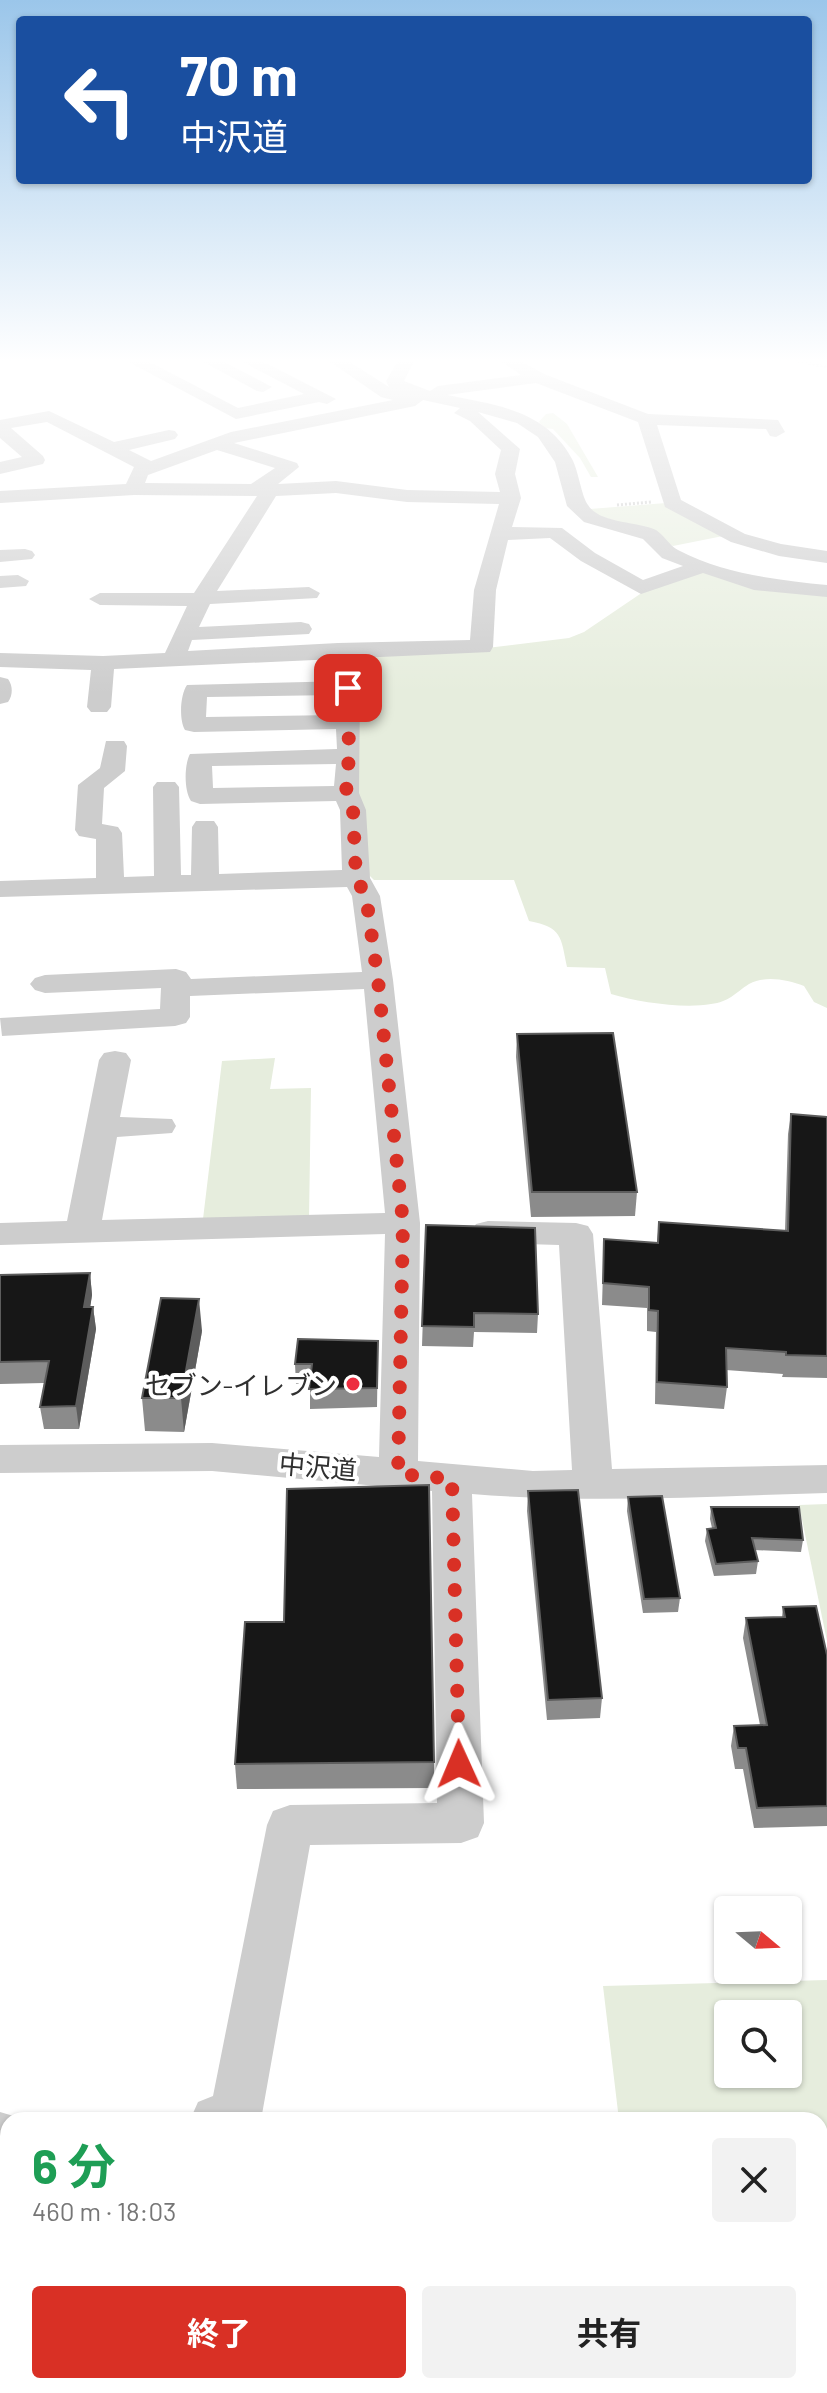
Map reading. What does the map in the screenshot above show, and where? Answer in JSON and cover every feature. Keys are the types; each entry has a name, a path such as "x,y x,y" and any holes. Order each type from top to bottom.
{"street":[{"path":"134,489 139,472 143,471"},
{"path":"173,661 201,599 263,490 286,471"},
{"path":"0,660 103,663 338,650 482,647 479,624 511,498 506,471"},
{"path":"569,471 579,508 591,518 650,535 666,551 754,584 827,591"},
{"path":"663,471 672,500 738,538 779,550 827,557"},
{"path":"0,497 134,489 336,487 407,496 511,498"},
{"path":"500,534 555,532 588,557 641,588 702,566"},
{"path":"666,551 738,538"},
{"path":"0,556 25,555"},
{"path":"100,599 201,599 309,593"},
{"path":"183,634 301,629"},
{"path":"99,707 103,663"},
{"path":"0,684 0,697"},
{"path":"348,722 194,725 195,690 348,688 349,756 346,793 353,810 356,878 366,896 423,1229 398,1474"},
{"path":"110,886 109,833 88,830 91,785 112,771 115,746"},
{"path":"346,793 200,796 199,759 349,756"},
{"path":"166,787 168,884"},
{"path":"205,827 205,883"},
{"path":"0,889 356,878"},
{"path":"258,913 259,881"},
{"path":"2,1027 175,1017 176,978 45,984"},
{"path":"177,988 378,980"},
{"path":"83,1230 115,1060"},
{"path":"103,1127 160,1126"},
{"path":"0,1234 83,1230 152,1213 423,1229 576,1234 593,1485"},
{"name":"中沢道","path":"0,1459 212,1457 533,1485 827,1479"},
{"path":"236,2112 290,1825 461,1823 452,1479"}],"path":[{"path":"579,508 672,500"}],"green space":[{"path":"587,471 594,471 598,477 591,477"},
{"path":"666,503 723,536 673,546 643,529 599,516 590,509"},
{"path":"697,569 827,595 827,1008 814,1002 804,986 776,979 756,981 723,1001 700,1005 661,1004 611,994 605,968 567,967 558,935 548,926 529,921 514,880 374,880 362,868 350,652 487,648 569,638 584,632 646,590"},
{"path":"275,1058 270,1089 311,1088 309,1219 203,1219 222,1061"},
{"path":"827,1504 827,1641 799,1505"},
{"path":"827,1980 827,2112 618,2112 603,1986 802,1984 802,1981"}],"building":[{"path":"613,1033 637,1192 532,1192 517,1034"},
{"path":"791,1114 827,1117 827,1356 726,1348 727,1387 657,1382 658,1311 649,1310 649,1287 603,1283 604,1239 658,1243 659,1222 788,1231"},
{"path":"426,1225 535,1228 538,1314 474,1313 474,1327 422,1326"},
{"path":"90,1273 84,1307 93,1307 76,1406 40,1407 49,1361 0,1362 0,1275"},
{"path":"161,1298 199,1299 181,1398 142,1398"},
{"path":"298,1339 378,1341 377,1388 309,1389 312,1364 295,1364"},
{"path":"429,1485 434,1762 235,1764 245,1622 284,1622 287,1489"},
{"path":"578,1490 602,1698 548,1700 528,1491"},
{"path":"662,1496 680,1598 644,1599 628,1497"},
{"path":"711,1507 799,1507 803,1540 752,1538 758,1561 716,1564 707,1529 716,1528"},
{"path":"816,1606 827,1655 827,1806 757,1808 746,1748 738,1748 734,1726 767,1725 746,1618 785,1617 783,1607"}],"place":[{"name":"セブン-イレブン","path":"353,1384"}],"route":[{"path":"348,688 346,793 353,810 356,878 366,896 378,980 403,1223 398,1474 452,1479 459,1764"}]}
